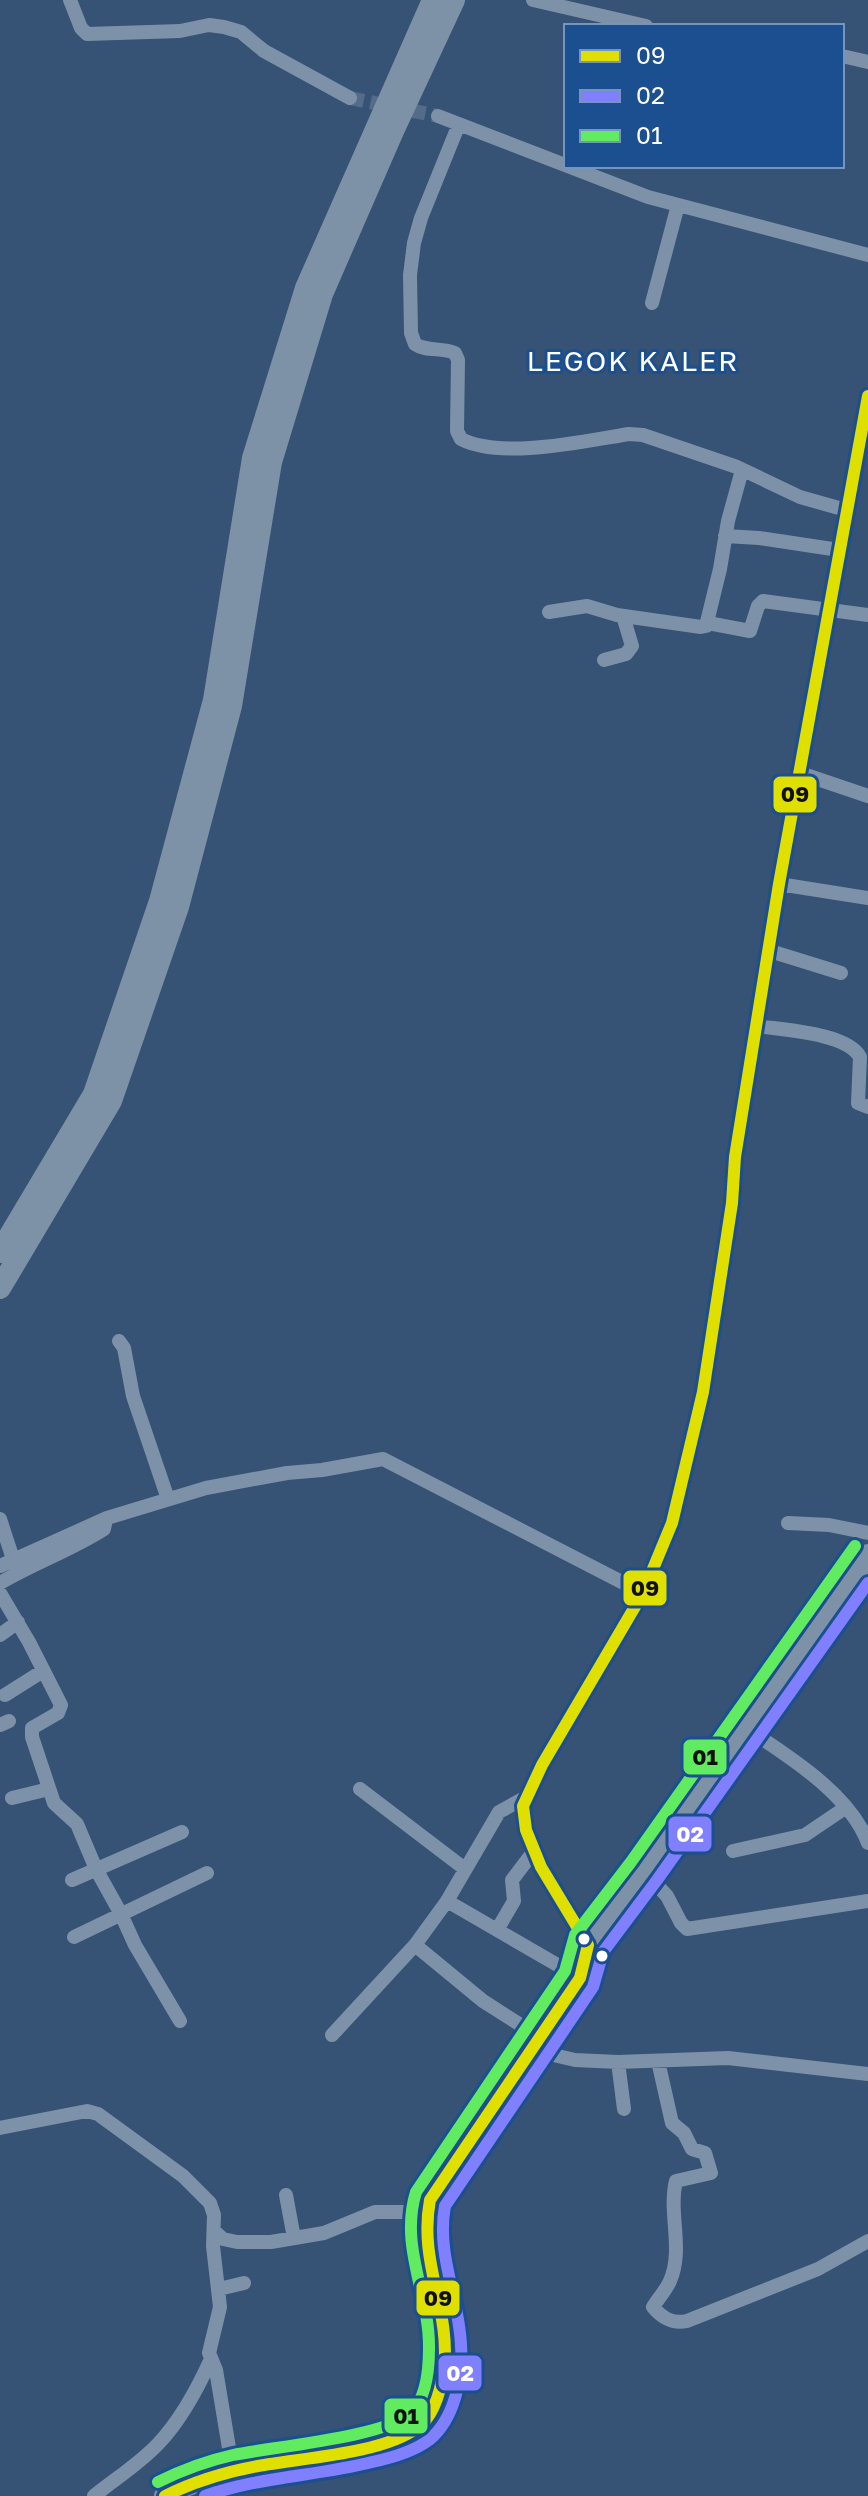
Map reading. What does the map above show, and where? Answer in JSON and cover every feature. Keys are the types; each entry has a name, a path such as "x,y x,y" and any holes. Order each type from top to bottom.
{"highway":[{"path":"0,1252 100,1079 160,901 214,700 253,458 279,373 306,288 433,0"},
{"path":"0,1288 111,1101 178,907 227,722 271,462 322,294 454,0"},
{"path":"165,2496 194,2483 233,2472 376,2445 418,2428 432,2412 445,2363 445,2340 425,2227 430,2200 580,1978 588,1945 868,1555"}],"street":[{"path":"70,0 81,28 87,34 180,31 209,25 224,27 241,32 264,51 350,98"},
{"path":"533,0 637,24"},
{"path":"844,56 868,62"},
{"path":"438,116 564,165"},
{"path":"459,124 421,218 410,275 411,333 415,344 421,348 448,350 455,353 458,360 457,431 461,439 474,444 524,449 629,434 643,435 742,470 800,497 846,510"},
{"path":"573,168 648,197 868,255"},
{"path":"652,303 678,205"},
{"path":"588,1945 553,1890 534,1851 523,1818 526,1797 643,1593 672,1523 703,1392 732,1203 735,1157 779,884 868,396"},
{"path":"708,623 742,470"},
{"path":"725,536 839,550"},
{"path":"549,612 587,606 623,616 701,627 708,623 750,631 763,601 868,615"},
{"path":"604,660 626,654 632,646 623,616"},
{"path":"800,773 868,796"},
{"path":"779,884 868,898"},
{"path":"770,951 841,973"},
{"path":"757,1026 808,1033 852,1046 860,1057 858,1103 868,1107"},
{"path":"119,1341 124,1348 133,1396 168,1499"},
{"path":"0,1519 6,1562 107,1518 206,1488 383,1459 643,1593"},
{"path":"0,1583 33,1564 83,1542 104,1529 107,1518"},
{"path":"788,1523 829,1525 868,1533"},
{"path":"0,1593 61,1705 58,1713 32,1728 32,1737 54,1803 77,1824 135,1945 180,2021"},
{"path":"0,1635 18,1622"},
{"path":"5,1695 43,1671"},
{"path":"746,1728 790,1757 827,1787 867,1837"},
{"path":"12,1798 49,1789"},
{"path":"360,1789 465,1869"},
{"path":"332,2035 415,1945 447,1901 499,1812 526,1797"},
{"path":"733,1851 805,1835 845,1808"},
{"path":"72,1880 182,1832"},
{"path":"497,1930 514,1901 512,1880 534,1851"},
{"path":"644,1871 667,1896 687,1929 868,1901"},
{"path":"74,1937 207,1873"},
{"path":"447,1901 580,1978"},
{"path":"415,1945 536,2044 575,2060 618,2062 728,2058 868,2074"},
{"path":"658,2061 672,2123 684,2133 692,2149 705,2153 711,2173 676,2181 673,2192 677,2242 671,2279 653,2307 657,2311 673,2323 687,2321 818,2269 868,2241"},
{"path":"618,2062 624,2109"},
{"path":"0,2128 87,2111 107,2118 183,2176 210,2203 214,2215 213,2246 220,2307 209,2349 216,2370 233,2472"},
{"path":"214,2231 223,2239 237,2242 271,2242 332,2231 375,2212 407,2212 437,2187"},
{"path":"286,2195 294,2238"},
{"path":"219,2289 244,2283"},
{"path":"94,2496 155,2447 171,2430 187,2407 211,2359"}],"tunnel":[{"path":"350,98 438,116"}],"transit line":[{"name":"09","path":"588,1945 541,1867 526,1830 523,1806 542,1765 643,1593 672,1523 703,1392 732,1203 735,1157 779,884 868,396"},
{"name":"01","path":"158,2482 223,2457 378,2429 398,2421 416,2407 426,2383 429,2349 411,2232 416,2192 565,1971 575,1935 631,1862 855,1546"},
{"name":"02","path":"205,2496 246,2485 387,2459 416,2448 438,2431 456,2396 461,2357 459,2327 443,2241 445,2206 593,1987 603,1952 868,1583"},
{"name":"09","path":"165,2496 199,2481 234,2471 383,2444 402,2437 428,2417 441,2385 445,2347 428,2245 430,2200 580,1978 588,1945"}],"district":[{"name":"LEGOK KALER","path":"633,361"}]}
